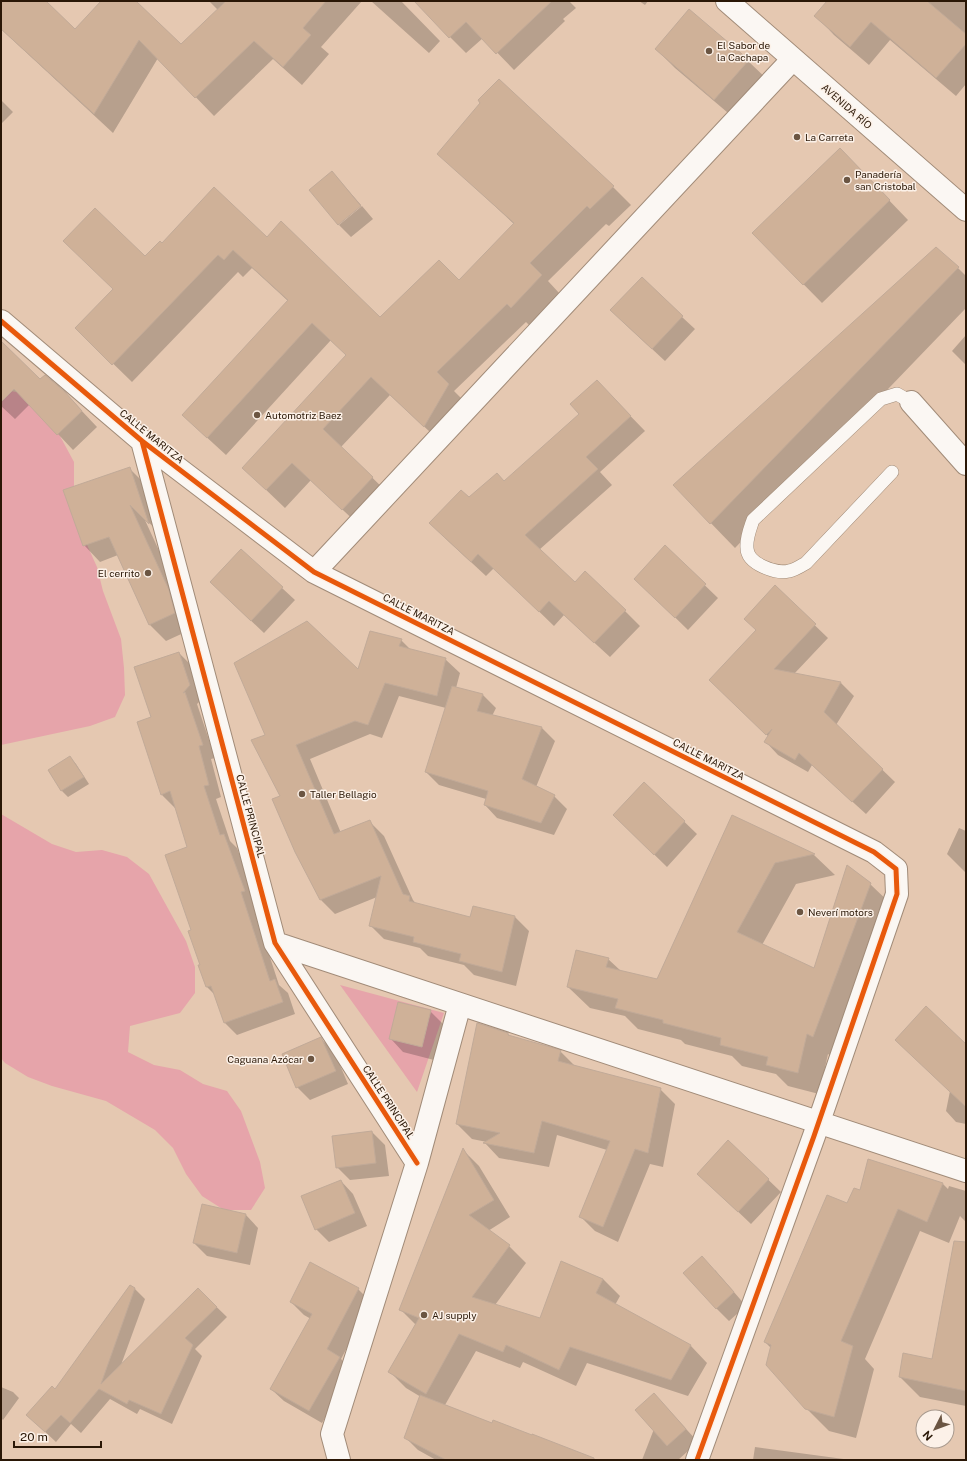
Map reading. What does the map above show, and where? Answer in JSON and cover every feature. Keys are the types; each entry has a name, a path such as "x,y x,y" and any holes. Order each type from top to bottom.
{"street":[{"name":"AVENIDA RÍO","path":"727,1 966,210"},
{"path":"314,572 793,59"},
{"name":"CALLE MARITZA","path":"1,321 142,441 314,572 874,852 896,869 897,894 819,1122"},
{"path":"910,402 966,464"},
{"name":"CALLE PRINCIPAL","path":"142,441 275,944 417,1163"},
{"path":"275,944 966,1171"},
{"path":"339,1460 332,1434 417,1163 460,1004"},
{"path":"698,1460 819,1122"}],"lane":[{"path":"892,472 806,563 790,571 780,572 767,569 754,562 746,549 748,533 753,520 881,399 898,394 910,402"}],"shaded area":[{"path":"1,389 26,394 60,436 74,462 74,516 97,567 103,591 121,639 125,695 115,717 90,726 1,745"},
{"path":"1,814 52,844 76,852 102,850 127,857 149,874 186,941 195,967 195,993 180,1013 130,1026 128,1052 154,1065 180,1070 203,1084 227,1091 241,1111 260,1162 265,1188 251,1210 224,1210 202,1196 186,1174 173,1148 155,1130 106,1101 52,1086 28,1077 5,1063 1,1058"},
{"path":"340,985 444,1013 417,1092"}],"building":[{"path":"1,1 46,1 75,29 101,1 136,1 181,44 226,1 326,1 303,28 311,35 283,67 254,41 195,98 139,40 94,114 1,29"},
{"path":"414,1 552,1 496,54 466,22 449,38"},
{"path":"827,1 927,1 966,34 966,44 936,78 871,22 850,47 814,16"},
{"path":"689,9 749,60 714,100 655,49"},
{"path":"499,79 614,186 590,209 587,206 530,263 542,275 511,308 507,304 437,372 449,384 424,427 371,377 323,429 373,477 342,510 292,463 266,490 242,468 346,355 312,323 207,438 182,415 288,300 233,250 224,260 218,255 112,365 75,328 113,289 63,241 95,208 145,256 160,241 162,243 214,187 267,237 281,221 380,317 439,260 459,280 514,223 437,154 480,103 478,100"},
{"path":"840,148 890,200 803,285 752,233"},
{"path":"332,171 361,206 338,225 309,190"},
{"path":"936,247 959,267 710,524 673,485"},
{"path":"642,277 683,316 652,349 610,310"},
{"path":"1,341 40,379 45,375 65,392 82,411 57,435 14,389 1,402"},
{"path":"597,380 631,416 586,457 598,469 525,535 575,582 585,571 626,610 594,643 549,601 539,612 478,554 471,562 429,523 461,490 469,497 497,473 504,481 579,414 570,404"},
{"path":"130,467 149,524 130,505 169,590 175,613 149,625 109,537 83,546 63,490"},
{"path":"665,545 706,584 675,618 634,579"},
{"path":"241,549 283,587 251,621 210,582"},
{"path":"775,585 816,624 774,669 841,682 824,712 883,769 852,802 799,753 795,760 764,742 772,729 766,735 709,680 756,630 744,619"},
{"path":"307,621 358,669 370,631 402,639 399,646 446,658 437,696 385,683 368,725 355,721 296,745 334,834 370,820 403,894 410,896 409,901 470,917 473,906 515,916 502,972 459,961 461,954 413,942 414,937 369,926 381,876 320,900 295,852 272,799 280,796 251,740 265,735 234,663"},
{"path":"179,652 190,685 183,693 185,692 203,745 199,746 209,785 204,786 220,835 224,834 245,891 241,892 270,981 275,979 283,1002 224,1023 211,986 206,987 198,965 200,965 188,931 191,930 165,855 187,847 170,791 161,795 137,722 151,717 134,667"},
{"path":"452,686 483,694 477,711 542,727 522,779 555,795 541,823 484,805 488,791 425,772"},
{"path":"70,756 84,777 61,791 48,770"},
{"path":"644,782 685,821 654,855 613,815"},
{"path":"732,815 815,854 775,863 737,932 814,968 847,865 871,883 813,1037 807,1034 798,1073 766,1065 768,1057 720,1045 721,1038 663,1023 663,1020 615,1008 618,999 567,987 576,950 609,958 606,967 657,979"},
{"path":"398,1002 431,1010 422,1047 389,1039"},
{"path":"926,1006 966,1044 966,1107 895,1040"},
{"path":"477,1023 508,1033 508,1035 561,1050 558,1061 661,1088 648,1153 635,1149 603,1227 579,1217 610,1141 542,1121 534,1153 483,1143 500,1133 456,1124"},
{"path":"321,1037 336,1071 296,1088 282,1054"},
{"path":"372,1131 376,1163 336,1168 332,1136"},
{"path":"728,1140 769,1179 738,1212 697,1174"},
{"path":"463,1148 494,1200 469,1215 510,1245 472,1297 540,1318 561,1261 603,1279 596,1293 691,1345 671,1380 570,1347 559,1370 506,1345 503,1352 459,1334 426,1394 388,1372 419,1318 399,1310"},
{"path":"868,1159 943,1183 927,1222 898,1209 841,1341 853,1346 834,1417 805,1409 766,1365 771,1345 764,1342 827,1195 847,1203 854,1188 860,1190"},
{"path":"341,1180 355,1213 315,1230 301,1196"},
{"path":"202,1204 246,1214 237,1253 193,1243"},
{"path":"954,1241 966,1242 966,1391 899,1377 903,1353 932,1359"},
{"path":"702,1256 734,1292 716,1309 683,1273"},
{"path":"310,1262 359,1288 327,1349 340,1357 309,1411 270,1389 312,1314 290,1302"},
{"path":"130,1285 135,1288 101,1384 198,1288 217,1307 185,1338 193,1345 161,1414 129,1400 127,1404 99,1389 70,1423 61,1415 45,1432 26,1415 52,1386 55,1389"},
{"path":"654,1393 686,1429 667,1446 635,1410"},
{"path":"420,1395 492,1423 493,1420 532,1434 594,1458 594,1460 446,1460 404,1438"}],"cycle path":[{"path":"1,321 142,441 314,572 874,852 896,869 897,894 814,1136 697,1460"},
{"path":"142,441 275,943 417,1163"}],"place":[{"name":"El Sabor de la Cachapa","path":"709,51"},
{"name":"La Carreta","path":"797,137"},
{"name":"Panadería san Cristobal","path":"847,180"},
{"name":"Automotriz Baez","path":"257,415"},
{"name":"El cerrito","path":"148,573"},
{"name":"Taller Bellagio","path":"302,794"},
{"name":"Neverí motors","path":"800,912"},
{"name":"Caguana Azócar","path":"311,1059"},
{"name":"AJ supply","path":"424,1315"}]}
